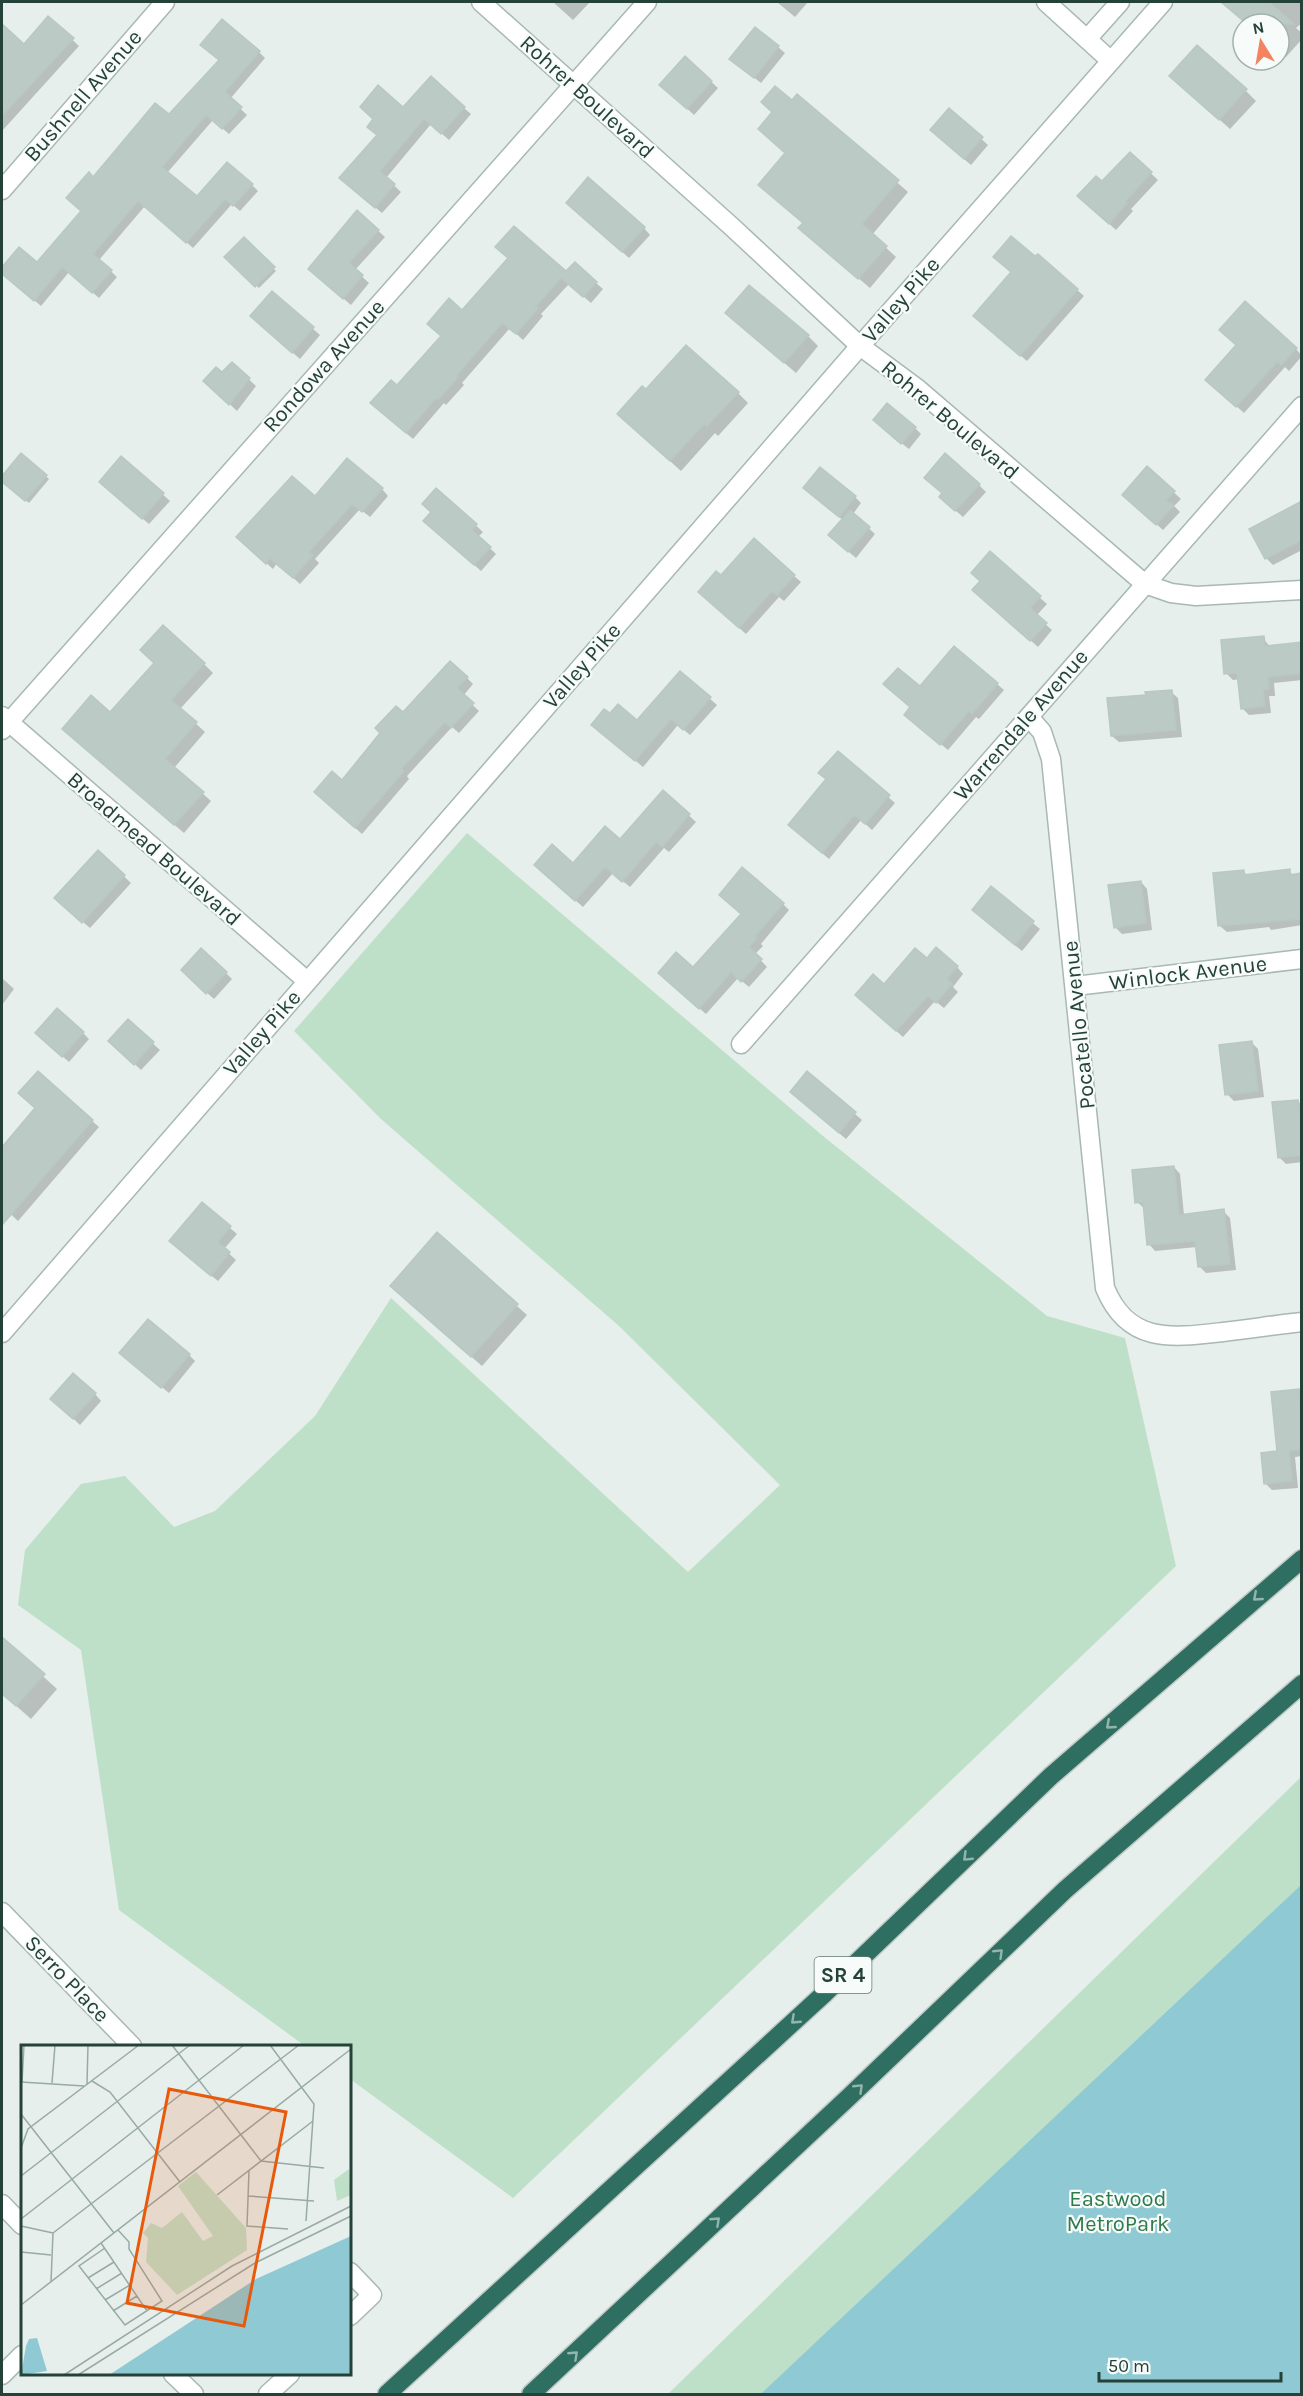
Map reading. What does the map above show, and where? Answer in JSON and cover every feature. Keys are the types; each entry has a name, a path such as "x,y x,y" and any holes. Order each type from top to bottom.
{"highway":[{"name":"SR 4","path":"387,2394 825,1993 1051,1776 1302,1559"},
{"path":"531,2394 850,2096 1065,1890 1302,1684"}],"street":[{"name":"Bushnell Avenue","path":"2,190 165,2"},
{"name":"Rohrer Boulevard","path":"481,2 722,218 860,346 918,389 1145,584 1171,593 1196,596 1302,590"},
{"name":"Rondowa Avenue","path":"4,723 647,2"},
{"path":"1087,39 1120,2"},
{"name":"Valley Pike","path":"2,1333 860,346 1164,2"},
{"path":"1055,4 1111,61"},
{"name":"Warrendale Avenue","path":"741,1044 1302,406"},
{"name":"Pocatello Avenue","path":"1029,717 1042,732 1051,759 1105,1288 1112,1304 1122,1317 1138,1328 1156,1335 1180,1337 1302,1322"},
{"name":"Broadmead Boulevard","path":"4,723 307,981"},
{"name":"Winlock Avenue","path":"1075,986 1302,959"},
{"name":"Serro Place","path":"2,1912 131,2045"},
{"path":"2,2204 21,2224"},
{"path":"351,2273 372,2295 351,2315"},
{"path":"2,2375 21,2356"},
{"path":"175,2375 194,2394"},
{"path":"268,2394 288,2375"}],"green space":[{"path":"467,833 823,1136 1047,1316 1125,1338 1176,1566 513,2198 351,2080 351,2045 304,2045 119,1910 81,1650 18,1605 25,1550 81,1484 125,1476 174,1527 215,1511 315,1416 391,1298 688,1572 780,1485 619,1326 381,1119 294,1031"},
{"name":"Eastwood MetroPark","path":"1301,1777 1301,2394 668,2394"}],"water":[{"name":"Eastwood MetroPark","path":"1301,1885 1301,2394 760,2394 764,2391"}],"building":[{"path":"1221,2 1269,2 1280,12 1233,12"},
{"path":"48,16 74,38 2,116 2,24 24,44"},
{"path":"222,19 260,51 225,92 242,107 222,129 206,115 162,167 197,196 227,162 253,184 233,206 225,199 186,243 138,201 93,254 112,270 92,293 62,267 34,301 2,274 2,267 19,247 37,262 81,211 66,198 89,172 93,177 155,103 169,114 219,60 200,45"},
{"path":"755,27 779,46 754,78 729,59"},
{"path":"1197,45 1247,89 1219,120 1169,76"},
{"path":"685,56 712,81 687,109 659,85"},
{"path":"431,76 465,107 441,134 424,119 380,171 395,184 375,208 339,178 377,135 367,127 373,119 360,107 378,85 403,107"},
{"path":"775,86 792,100 797,94 899,180 862,224 887,246 858,279 798,228 803,223 758,185 785,153 758,129 772,112 761,102"},
{"path":"949,108 983,137 964,159 930,130"},
{"path":"1130,152 1152,172 1109,224 1077,196 1096,176 1102,181"},
{"path":"588,177 645,227 622,252 566,203"},
{"path":"357,210 379,230 349,263 363,275 343,299 308,269"},
{"path":"514,226 566,271 575,262 597,282 583,297 561,278 536,306 538,308 516,334 502,323 438,400 436,398 406,433 370,403 391,380 397,385 441,336 427,324 449,298 462,310 508,258 495,247"},
{"path":"1011,236 1035,256 1038,254 1078,289 1020,356 973,316 1011,272 993,257"},
{"path":"244,237 275,267 255,287 224,257"},
{"path":"749,285 809,335 784,363 725,313"},
{"path":"272,291 314,327 292,353 250,316"},
{"path":"1245,301 1297,348 1281,365 1277,362 1236,407 1205,380 1236,345 1219,330"},
{"path":"686,345 739,392 707,426 704,424 670,461 617,414 642,386 646,389"},
{"path":"232,362 250,378 229,405 203,381 216,367 222,372"},
{"path":"887,403 916,427 901,444 873,420"},
{"path":"21,453 47,475 25,501 2,482 2,476"},
{"path":"945,453 980,484 955,511 939,497 942,493 924,478"},
{"path":"121,456 164,493 142,519 99,482"},
{"path":"347,458 383,488 362,512 352,504 309,552 313,555 293,578 269,558 266,564 236,537 292,476 315,496"},
{"path":"1147,466 1175,491 1166,501 1174,505 1156,525 1122,495"},
{"path":"820,467 856,496 839,517 803,488"},
{"path":"436,488 477,524 472,530 491,547 474,565 423,521 431,512 422,504"},
{"path":"1302,501 1302,540 1265,559 1249,529"},
{"path":"850,510 870,527 848,552 828,535"},
{"path":"754,538 795,575 777,595 772,591 739,628 698,592 716,571 721,575"},
{"path":"990,551 1041,596 1030,608 1047,623 1030,641 972,590 980,581 971,573"},
{"path":"163,625 205,663 171,700 197,722 165,759 204,792 174,825 62,729 91,695 110,712 154,663 140,650"},
{"path":"1264,636 1265,646 1302,642 1302,673 1268,677 1269,689 1263,690 1265,706 1241,709 1237,673 1224,674 1221,640"},
{"path":"954,646 998,683 972,714 969,711 940,745 904,715 910,707 883,684 898,668 920,686"},
{"path":"450,661 468,677 457,688 474,703 451,728 445,722 401,769 404,771 355,828 314,792 332,771 342,780 380,733 375,728 396,706 403,712"},
{"path":"680,671 711,697 683,730 671,719 635,761 591,725 604,709 610,713 618,704 637,720"},
{"path":"1172,690 1176,730 1111,736 1107,698"},
{"path":"838,751 890,795 865,824 854,815 822,853 788,825 826,779 818,773"},
{"path":"663,790 690,814 662,847 656,842 622,882 605,867 575,901 534,865 552,844 573,863 605,826 620,839"},
{"path":"98,850 125,875 82,923 54,898"},
{"path":"742,867 784,903 755,936 757,938 749,947 762,959 741,982 731,972 699,1009 658,973 676,952 693,967 741,914 719,895"},
{"path":"1290,869 1290,875 1302,873 1302,919 1218,926 1213,873 1244,870 1244,875"},
{"path":"1141,881 1146,923 1114,928 1108,885"},
{"path":"991,886 1034,921 1015,945 972,910"},
{"path":"936,947 958,966 947,979 952,984 936,1003 928,996 896,1031 855,995 873,974 884,984 915,948 927,958"},
{"path":"201,948 227,972 206,994 181,970"},
{"path":"57,1008 84,1032 62,1057 35,1033"},
{"path":"128,1019 154,1042 134,1065 108,1041"},
{"path":"1252,1041 1258,1091 1225,1095 1219,1045"},
{"path":"38,1071 93,1120 2,1225 2,1147 35,1108 18,1093"},
{"path":"807,1071 856,1112 839,1133 790,1092"},
{"path":"1298,1100 1302,1121 1302,1155 1278,1158 1272,1102"},
{"path":"1174,1166 1179,1215 1224,1209 1230,1264 1198,1267 1195,1241 1147,1245 1143,1202 1135,1203 1132,1170"},
{"path":"202,1202 231,1226 218,1242 230,1252 211,1276 169,1241"},
{"path":"437,1232 518,1304 471,1357 390,1286"},
{"path":"148,1319 190,1354 161,1388 119,1353"},
{"path":"73,1373 96,1393 73,1419 50,1399"},
{"path":"1299,1389 1302,1449 1289,1451 1292,1481 1264,1484 1261,1453 1277,1451 1271,1392"},
{"path":"2,1637 45,1674 16,1706 2,1694"}]}
